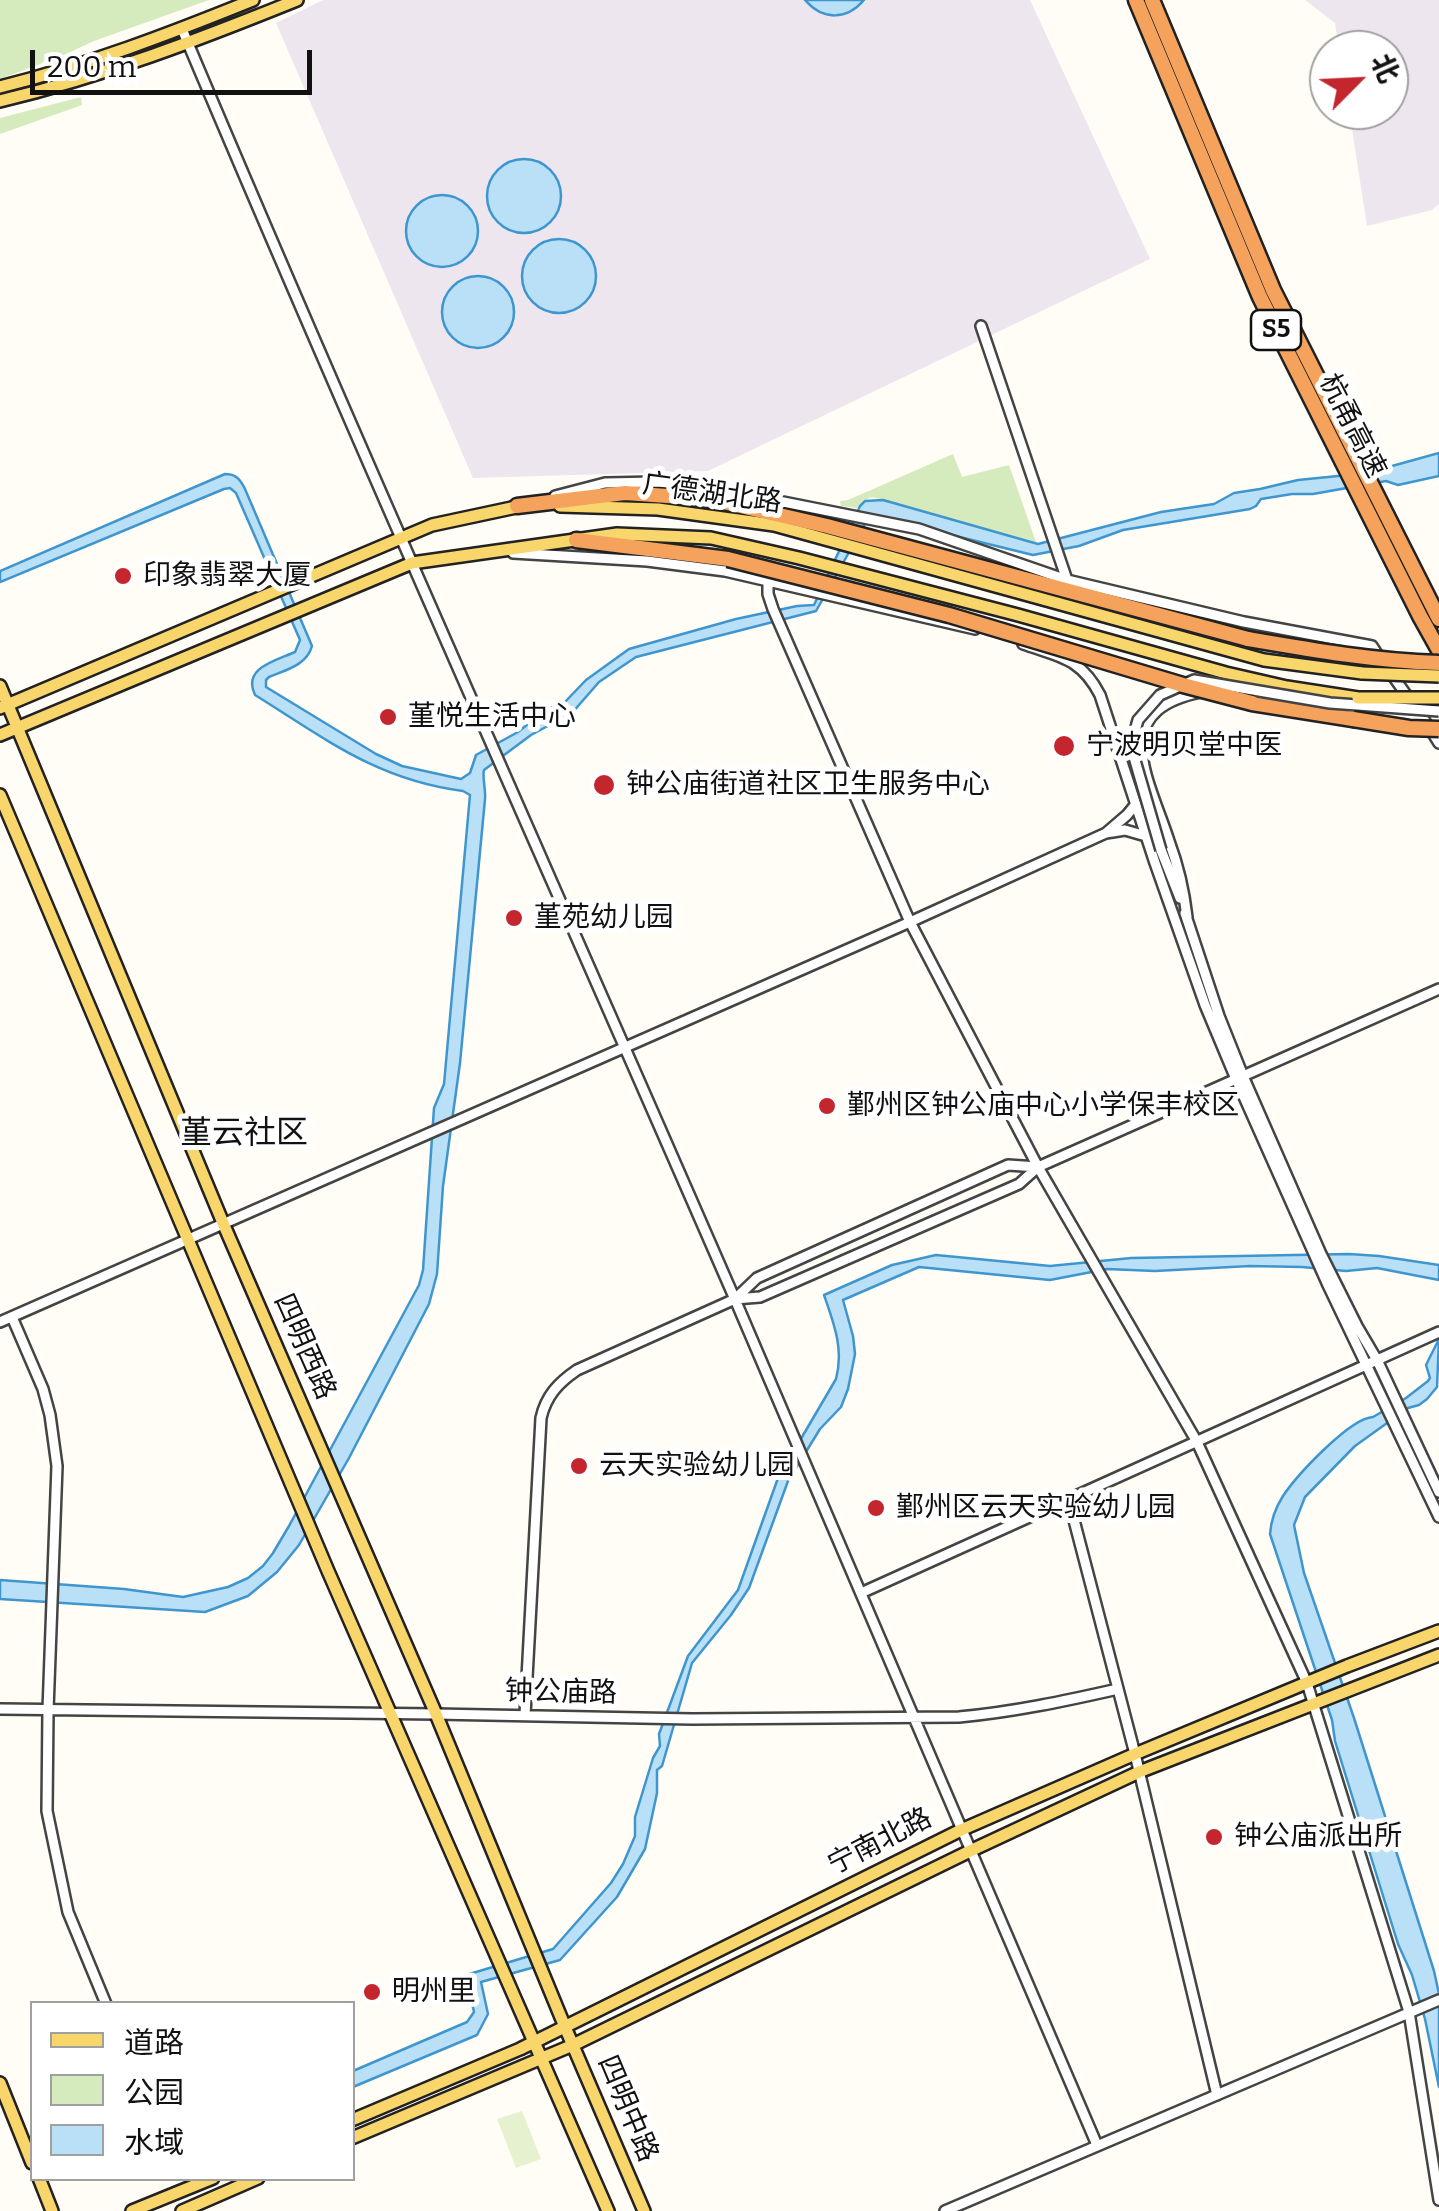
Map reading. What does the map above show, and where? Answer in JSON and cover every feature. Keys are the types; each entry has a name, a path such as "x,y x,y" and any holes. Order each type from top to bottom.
{"highway":[{"name":"杭甬高速","path":"1136,0 1260,297 1439,650"},
{"name":"杭甬高速","path":"1152,0 1273,290 1439,620"},
{"path":"517,506 625,492 710,499 828,526 1248,639 1401,662 1439,663"},
{"path":"576,540 728,558 950,615 1252,703 1439,730"}],"main road":[{"path":"0,87 66,71 253,0"},
{"path":"0,101 50,89 188,44 296,0"},
{"name":"广德湖北路","path":"4,705 432,525 517,506 658,509 774,525 1264,660 1362,674 1439,676"},
{"name":"广德湖北路","path":"0,735 412,563 616,534 711,538 799,558 1226,674 1288,687 1358,698 1439,698"},
{"name":"四明西路","path":"0,686 4,705 17,726 223,1223 436,1714 565,2028"},
{"path":"0,795 328,1571 534,2042"},
{"name":"宁南北路","path":"355,2119 565,2028 960,1830 1135,1754 1439,1631"},
{"name":"宁南北路","path":"542,2059 1139,1772 1439,1655"},
{"name":"四明中路","path":"565,2028 644,2211"},
{"name":"四明中路","path":"534,2042 608,2211"},
{"path":"355,2137 542,2059"},
{"path":"0,2083 30,2158"},
{"path":"40,2181 52,2211"},
{"path":"182,2211 251,2181"},
{"path":"132,2211 190,2183"}],"street":[{"path":"182,29 478,717 735,1299 1097,2145"},
{"path":"981,326 1066,580"},
{"path":"517,506 605,483 657,482 703,486 919,529 1066,580 1244,622 1372,646 1439,743"},
{"path":"500,552 726,570 1000,635 1078,664 1092,678 1206,1005 1321,1254 1439,1492"},
{"path":"768,580 773,609 910,922 1038,1167 1198,1442 1309,1682 1411,2012 1439,2200"},
{"path":"1439,711 1330,702 1194,680 1160,695 1138,720 1133,738 1134,757 1161,850 1239,1077 1305,1236 1439,1517"},
{"path":"1187,917 1171,845 1140,749 1144,730 1168,702 1206,691 1425,720"},
{"path":"0,1322 910,922 1106,832 1136,804"},
{"path":"1106,832 1124,830 1146,836"},
{"path":"735,1299 760,1297 1019,1184 1038,1167 1439,989"},
{"path":"525,1715 541,1418 544,1402 560,1381 735,1299 758,1278 1008,1165 1038,1167"},
{"path":"12,1317 43,1389 56,1466 47,1811 68,1912 105,2001"},
{"path":"861,1593 1439,1332"},
{"path":"1069,1501 1217,2095"},
{"name":"钟公庙路","path":"0,1709 692,1719 959,1717 1044,1706 1118,1688"},
{"path":"945,2211 1439,2000"}],"shaded area":[{"path":"323,0 1030,0 1150,259 708,471 473,478 276,23"},
{"path":"1305,0 1439,0 1439,204 1432,210 1367,226 1352,130 1409,130 1409,30 1336,30 1335,23"}],"green space":[{"path":"0,0 209,0 0,79"},
{"path":"81,97 82,105 0,134 0,118"},
{"path":"953,454 962,477 1009,465 1036,542 872,497 857,508 841,506 840,501"},
{"path":"522,2111 541,2159 516,2168 497,2119"}],"water":[{"path":"805,0 864,0 843,14 827,15"},
{"path":"524,159 550,170 561,196 550,222 524,233 498,222 487,196 498,170"},
{"path":"442,195 468,205 478,231 468,257 442,267 416,257 406,231 416,205"},
{"path":"559,239 585,250 596,276 585,302 559,313 533,302 522,276 533,250"},
{"path":"478,276 492,278 504,286 512,298 512,326 504,338 492,346 478,348 464,346 452,338 444,326 442,312 444,298 452,286 464,278"},
{"path":"1439,453 1439,476 1398,485 1386,481 1261,499 1250,509 1123,530 1079,546 1033,555 870,515 816,611 636,657 599,682 572,713 531,735 484,770 485,799 437,1274 429,1304 299,1545 277,1572 248,1596 205,1612 0,1599 0,1580 183,1597 228,1587 263,1566 289,1526 419,1285 423,1270 434,1108 444,1084 470,795 378,767 329,742 255,695 252,686 257,672 295,652 300,640 236,493 230,488 0,582 0,571 225,474 235,476 245,489 312,646 301,662 269,677 266,687 376,754 402,766 461,779 470,773 476,755 518,732 547,709 563,704 586,680 629,649 736,619 814,605 865,501 883,500 1038,544 1161,512 1214,504 1234,493 1298,480 1378,472"},
{"path":"936,1255 1050,1266 1131,1258 1379,1256 1439,1265 1439,1280 1377,1268 1107,1269 1050,1280 919,1267 843,1300 855,1354 848,1389 841,1407 820,1429 788,1481 749,1588 692,1663 662,1766 657,1770 657,1793 645,1849 617,1897 560,1960 481,1982 488,2014 477,2035 355,2086 355,2070 467,2022 474,2012 466,1975 553,1949 623,1864 635,1836 635,1817 653,1758 660,1746 659,1734 688,1656 738,1590 778,1478 836,1379 838,1347 824,1295 892,1265"},
{"path":"1439,1339 1437,1387 1419,1405 1408,1408 1355,1446 1305,1497 1294,1525 1304,1573 1434,1971 1439,1994 1439,2087 1412,1975 1398,1944 1335,1741 1332,1720 1270,1534 1283,1496 1325,1449 1351,1427 1406,1398 1428,1381 1426,1365"}],"place":[{"name":"印象翡翠大厦","path":"123,576"},
{"name":"堇悦生活中心","path":"388,717"},
{"name":"宁波明贝堂中医","path":"1064,746"},
{"name":"钟公庙街道社区卫生服务中心","path":"604,785"},
{"name":"堇苑幼儿园","path":"514,918"},
{"name":"鄞州区钟公庙中心小学保丰校区","path":"827,1106"},
{"name":"云天实验幼儿园","path":"579,1466"},
{"name":"鄞州区云天实验幼儿园","path":"876,1508"},
{"name":"钟公庙派出所","path":"1214,1837"},
{"name":"明州里","path":"372,1992"}],"district":[{"name":"堇云社区","path":"244,1134"}]}
